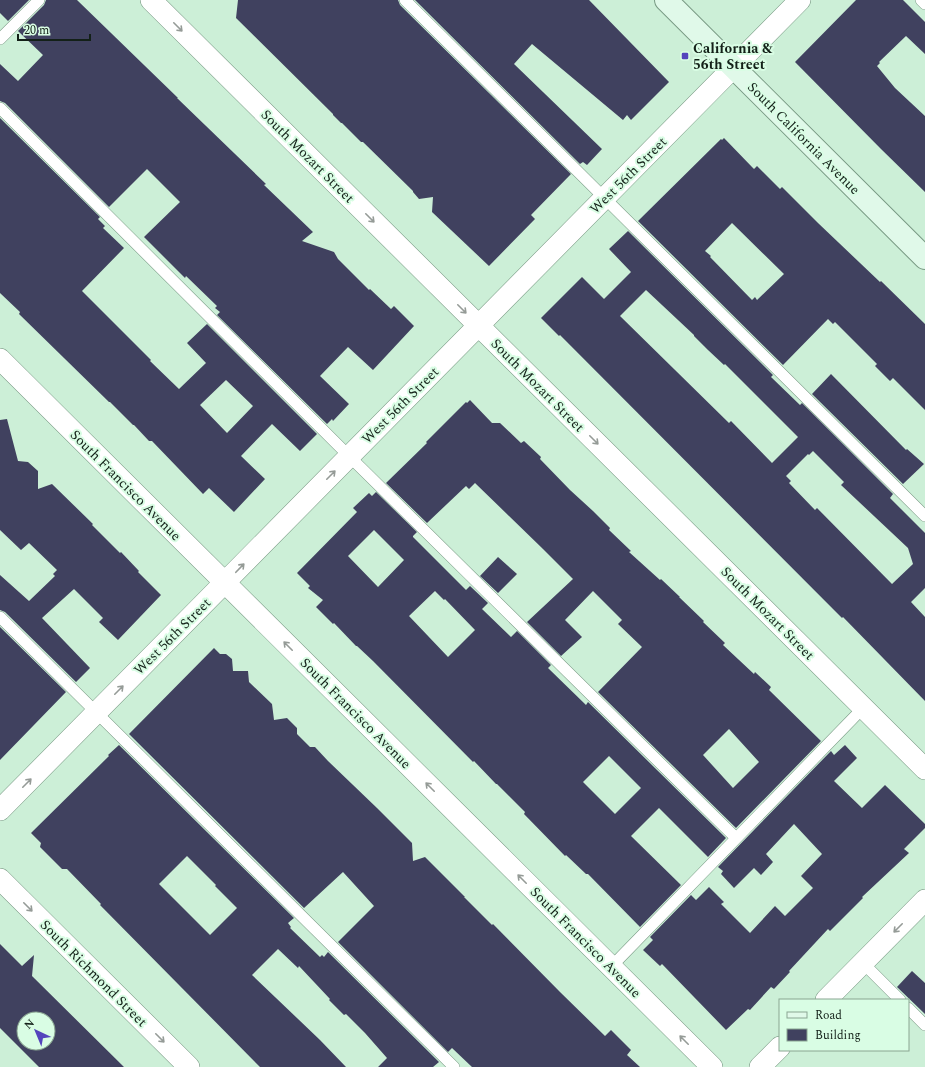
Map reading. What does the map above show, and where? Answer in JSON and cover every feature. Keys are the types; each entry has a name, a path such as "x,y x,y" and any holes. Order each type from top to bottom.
{"street":[{"name":"South Mozart Street","path":"151,0 925,769"},
{"name":"South California Avenue","path":"666,0 925,258"},
{"name":"West 56th Street","path":"0,810 800,0"},
{"name":"South Francisco Avenue","path":"0,359 712,1067"},
{"name":"South Richmond Street","path":"0,879 189,1067"},
{"path":"827,999 925,900"},
{"path":"760,1067 779,1048"}],"lane":[{"path":"0,39 39,0"},
{"path":"405,0 925,516"},
{"path":"921,0 925,4"},
{"path":"0,108 350,457 736,838"},
{"path":"0,617 454,1067"},
{"path":"612,967 863,708"},
{"path":"863,963 899,999"},
{"path":"909,1009 925,1025"}],"building":[{"path":"0,0 29,0 8,21 0,13"},
{"path":"46,0 77,0 266,184 264,185 313,232 302,241 334,252 338,259 369,290 370,289 391,309 394,306 414,326 373,370 348,347 320,376 349,404 333,421 332,419 327,424 217,315 220,312 215,308 217,306 186,276 185,278 144,237 180,202 147,169 109,207 5,103 0,101 0,64 18,81 43,55 18,31 44,5"},
{"path":"238,0 398,0 400,5 571,174 531,215 535,219 489,266 432,212 433,197 419,199 413,191 363,142 361,142 341,123 236,18"},
{"path":"415,0 589,0 669,82 631,120 627,115 623,120 532,44 514,64 602,149 587,165 583,162 580,164"},
{"path":"856,0 903,0 925,22 925,54 906,36 879,62 880,63 877,66 895,88 925,116 925,192 795,62"},
{"path":"0,118 100,217 98,219 105,226 103,228 124,248 82,291 151,360 150,361 179,389 206,363 187,343 207,324 317,434 300,451 272,424 241,456 265,479 234,512 209,488 203,494 152,441 149,441 19,314 20,312 0,293","holes":["226,380 253,406 227,433 200,405"]},
{"path":"724,138 754,169 757,166 780,189 782,187 925,324 925,410 893,378 890,381 875,366 877,364 835,322 833,324 828,319 783,365 638,221 721,139 722,140","holes":["732,223 784,274 757,300 755,297 752,300 705,251"]},
{"path":"628,231 773,375 771,377 800,405 802,403 893,494 890,498 925,533 925,588 911,602 925,617 925,701 843,617 842,618 560,335 559,336 541,318 582,277 604,299 631,272 609,249","holes":["646,290 724,365 725,364 798,437 772,463 731,421 729,423 620,316","813,451 844,482 841,485 908,548 913,564 892,584 817,508 815,510 789,483 791,481 786,476"]},
{"path":"831,374 906,450 907,449 924,464 903,484 812,394"},
{"path":"470,400 492,423 500,423 521,443 524,441 541,457 540,459 570,490 610,528 609,530 631,551 629,552 680,597 725,643 723,645 754,674 755,672 771,687 769,690 821,741 736,828 598,692 642,647 618,624 622,620 593,591 565,620 582,637 561,656 527,622 573,579 543,549 475,483 469,489 466,486 427,523 386,483 466,402 467,403","holes":["729,729 759,762 733,788 703,755"]},
{"path":"7,419 18,461 28,462 38,471 38,489 52,484 120,553 121,552 161,595 118,640 99,622 103,618 74,589 42,618 90,668 76,682 5,612 0,610 0,575 29,601 55,576 53,574 57,570 29,543 21,550 0,530 0,420"},
{"path":"376,492 417,532 413,537 466,590 470,586 488,603 482,609 511,637 517,631 551,665 548,668 586,705 588,702 726,838 708,857 659,808 631,836 681,885 640,927 588,874 586,874 566,855 565,856 524,814 525,812 474,761 473,762 373,661 316,607 323,600 308,588 310,586 297,573 357,512 353,508 369,493 372,496","holes":["374,530 404,560 378,587 348,556","435,591 444,600 445,599 475,630 448,657 409,616","609,756 641,788 615,814 583,782"]},
{"path":"498,557 517,574 498,593 480,576"},
{"path":"0,627 66,692 0,760"},
{"path":"214,648 220,654 226,654 232,659 233,671 248,671 249,682 272,704 274,720 287,718 297,728 297,734 310,747 315,747 412,843 413,861 425,857 605,1036 611,1030 631,1050 627,1055 640,1067 472,1067 452,1048 448,1052 338,942 374,906 343,872 304,908 129,734"},
{"path":"119,745 294,918 288,923 291,927 290,928 320,957 322,955 324,957 328,952 439,1062 433,1067 378,1067 387,1058 346,1014 344,1015 329,1000 330,999 299,966 298,968 278,949 252,975 346,1067 260,1067 100,905 101,904 67,869 62,869 40,847 41,843 31,833 109,756 108,755","holes":["187,856 216,885 215,886 237,908 210,935 159,884"]},
{"path":"845,745 857,758 834,781 862,808 885,785 925,824 925,828 904,849 909,853 862,897 863,898 830,931 828,929 774,989 771,987 750,1010 748,1009 726,1030 662,964 660,966 643,950 653,940 650,937 691,895 696,900 709,887 724,902 721,904 750,933 775,906 785,916 813,888 801,876 822,854 794,824 766,854 773,862 761,875 754,868 734,888 721,874 723,871 718,867 831,751 834,755"},
{"path":"0,944 22,966 34,955 32,976 124,1067 39,1067 23,1051 56,1051 56,1011 16,1011 16,1044 0,1028"},
{"path":"912,971 925,983 925,1014 897,987"}],"place":[{"name":"California & 56th Street","path":"685,56"}]}
